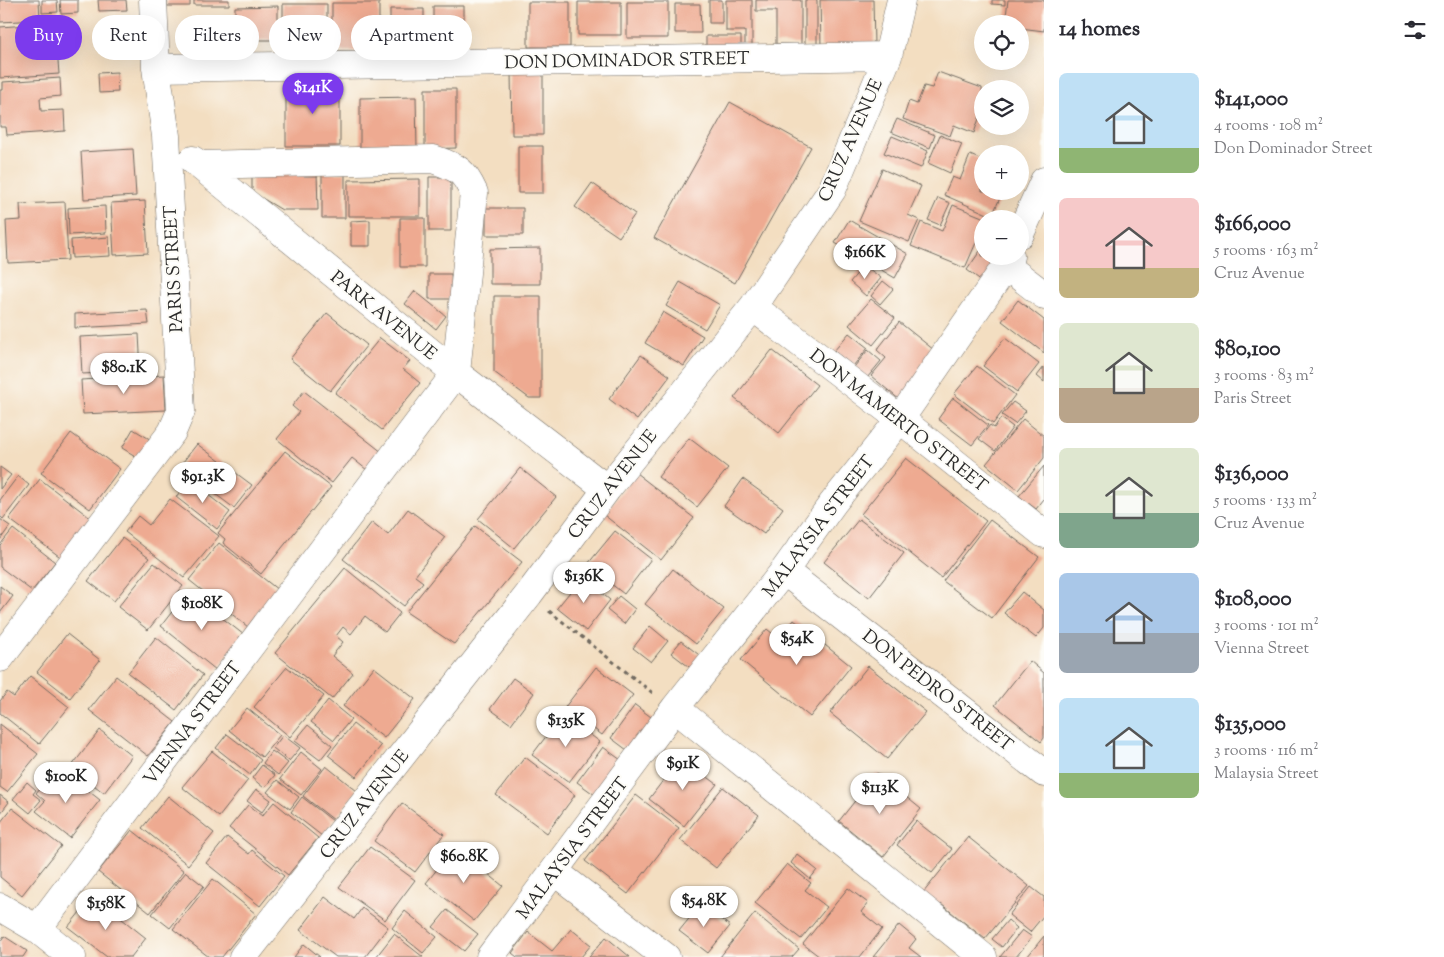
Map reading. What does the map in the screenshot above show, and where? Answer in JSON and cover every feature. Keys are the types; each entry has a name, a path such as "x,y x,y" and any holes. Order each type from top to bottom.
{"street":[{"name":"PARIS STREET","path":"0,658 172,432 181,411 166,136 156,68 152,0"},
{"name":"CRUZ AVENUE","path":"243,957 529,594 607,489 752,307 832,190 888,56 901,0"},
{"name":"DON DOMINADOR STREET","path":"156,68 888,56"},
{"name":"PARK AVENUE","path":"166,136 199,165 456,373 607,489"},
{"path":"199,165 433,159 452,166 465,175 474,193 456,373"},
{"path":"1029,214 1044,181"},
{"name":"MALAYSIA STREET","path":"490,957 675,708 784,571 833,503 900,419 1005,265"},
{"path":"1012,265 1044,295"},
{"name":"DON MAMERTO STREET","path":"752,307 900,419 1044,534"},
{"name":"VIENNA STREET","path":"37,929 456,373"},
{"name":"DON PEDRO STREET","path":"784,571 1044,773"},
{"path":"675,708 983,957"},
{"path":"555,872 666,957"},
{"path":"0,907 37,929 72,957"}],"path":[{"path":"529,594 619,668 675,708"}],"building":[{"path":"0,0 39,0 40,15 15,15 15,21 0,22"},
{"path":"42,0 57,0 58,12 42,13"},
{"path":"60,0 78,0 78,13 61,14"},
{"path":"98,0 126,0 127,10 99,11"},
{"path":"167,0 190,0 190,6 167,6"},
{"path":"194,0 229,0 229,5 194,5"},
{"path":"709,0 722,0 722,23 709,23"},
{"path":"726,0 752,0 752,45 745,45 745,31 726,31"},
{"path":"756,0 801,0 801,44 776,44 776,11 756,11"},
{"path":"805,0 817,0 817,45 805,45"},
{"path":"820,0 873,0 874,45 821,47"},
{"path":"992,0 1005,0 1005,5 992,4"},
{"path":"1008,0 1044,0 1044,31 1029,29 1029,15 1006,15"},
{"path":"528,2 570,2 570,47 528,47"},
{"path":"578,2 621,2 621,35 578,35"},
{"path":"627,2 668,2 668,38 627,38"},
{"path":"332,3 379,3 379,15 351,15 351,51 341,51 341,15 332,15"},
{"path":"283,4 327,4 327,15 283,15"},
{"path":"675,4 700,4 701,33 675,33"},
{"path":"278,6 278,15 269,15 269,40 259,40 259,15 235,15 235,7"},
{"path":"433,6 464,6 464,15 433,15"},
{"path":"390,9 424,9 424,15 390,15"},
{"path":"15,26 15,60 58,60 59,74 0,78 0,27"},
{"path":"706,36 741,36 741,49 706,49"},
{"path":"511,71 543,71 543,135 512,135"},
{"path":"117,72 118,92 99,93 98,73"},
{"path":"938,72 974,85 974,133 954,125 950,136 903,119 909,101 917,104 924,86 932,88"},
{"path":"60,78 61,96 40,98 41,111 64,110 65,131 7,135 6,127 0,127 0,90 3,90 3,82"},
{"path":"286,84 340,84 340,146 286,146"},
{"path":"425,89 456,89 456,148 425,149"},
{"path":"416,97 417,150 360,151 360,98"},
{"path":"730,102 811,147 735,283 654,238"},
{"path":"897,119 935,135 930,148 891,132"},
{"path":"940,135 962,144 950,173 928,163"},
{"path":"892,136 928,151 921,168 884,153"},
{"path":"518,146 543,146 543,193 518,193"},
{"path":"133,149 136,196 84,199 81,152"},
{"path":"970,155 974,157 974,200 999,200 995,210 978,210 944,195 952,177 960,180"},
{"path":"882,169 921,186 908,215 919,220 909,242 859,221"},
{"path":"252,173 317,173 318,210 282,210 252,192"},
{"path":"322,173 345,173 345,218 322,218"},
{"path":"429,177 451,177 451,231 429,231"},
{"path":"420,179 420,216 348,216 348,180"},
{"path":"592,183 635,214 619,237 575,207"},
{"path":"938,198 950,203 940,225 928,220"},
{"path":"145,201 148,253 114,255 111,203"},
{"path":"65,202 68,260 8,263 6,221 21,220 20,204"},
{"path":"953,205 974,214 974,247 965,268 911,246 921,222 942,231"},
{"path":"105,206 106,233 69,235 68,208"},
{"path":"486,208 523,208 523,235 486,235"},
{"path":"400,218 425,218 425,267 400,267"},
{"path":"370,220 370,246 351,246 351,221"},
{"path":"849,220 908,254 895,278 835,243"},
{"path":"109,237 110,256 72,258 71,240"},
{"path":"540,248 540,284 490,284 490,249"},
{"path":"974,260 974,265 997,265 986,284 967,270"},
{"path":"864,265 881,278 866,296 850,282"},
{"path":"429,274 451,274 452,299 429,299"},
{"path":"883,281 893,289 880,304 871,296"},
{"path":"680,282 720,305 705,329 666,306"},
{"path":"415,291 446,316 436,329 405,304"},
{"path":"494,296 541,296 541,398 529,398 494,372"},
{"path":"871,299 895,318 873,345 849,325"},
{"path":"1018,300 1044,320 1044,353 1002,321"},
{"path":"147,310 149,324 75,328 75,314"},
{"path":"663,312 703,336 684,366 645,343"},
{"path":"327,313 367,345 330,391 290,359"},
{"path":"899,322 939,354 901,401 871,376 886,358 877,350"},
{"path":"849,333 868,348 853,366 834,351"},
{"path":"139,334 141,371 82,374 80,337"},
{"path":"380,338 410,361 403,369 420,383 382,430 335,393"},
{"path":"1005,338 1039,364 1017,392 983,366"},
{"path":"772,350 817,385 779,433 734,398"},
{"path":"868,350 881,361 867,378 854,367"},
{"path":"641,355 670,376 637,420 609,399"},
{"path":"977,366 1015,395 993,424 954,394"},
{"path":"1044,367 1044,382 1037,376"},
{"path":"164,375 166,410 83,414 81,380"},
{"path":"304,391 387,456 372,474 352,458 332,483 277,439 299,412 292,406"},
{"path":"953,398 988,425 972,445 938,419"},
{"path":"1013,402 1026,411 1015,424 1002,415"},
{"path":"1001,418 1013,427 995,451 979,439 990,425 994,428"},
{"path":"1023,419 1044,436 1044,458 1018,490 986,464"},
{"path":"133,429 153,441 142,460 122,448"},
{"path":"71,433 120,469 90,509 41,473"},
{"path":"689,438 728,468 697,507 658,477"},
{"path":"197,444 252,485 234,508 179,467"},
{"path":"285,451 331,487 261,574 223,543 225,539 218,533"},
{"path":"906,458 986,521 941,578 861,514"},
{"path":"1044,466 1044,499 1036,509 1019,496"},
{"path":"0,467 11,475 0,489"},
{"path":"520,468 556,497 514,548 478,519"},
{"path":"636,473 694,518 661,560 604,515"},
{"path":"18,476 29,485 3,519 0,516 0,500"},
{"path":"40,479 93,520 63,559 9,519"},
{"path":"743,479 783,508 764,534 724,506"},
{"path":"189,480 230,512 217,529 176,497"},
{"path":"170,499 219,536 184,578 125,532 138,516 149,525"},
{"path":"408,509 445,537 415,576 423,582 404,606 343,559 372,522 388,535"},
{"path":"0,519 10,526 0,540"},
{"path":"859,519 904,553 869,598 824,562"},
{"path":"990,520 1039,557 992,618 943,581"},
{"path":"475,526 522,562 454,644 406,612"},
{"path":"13,529 55,562 32,591 0,567 0,545"},
{"path":"615,531 651,559 624,594 587,565"},
{"path":"122,538 149,558 114,601 88,581"},
{"path":"219,543 278,590 248,627 189,580"},
{"path":"154,563 183,586 148,630 118,607"},
{"path":"345,568 400,613 385,632 365,616 351,634 343,627 336,636 343,642 332,656 353,673 332,699 275,653"},
{"path":"673,569 724,609 696,644 645,604"},
{"path":"582,577 610,600 586,631 557,608"},
{"path":"0,586 13,596 0,613"},
{"path":"188,591 244,635 216,670 161,626"},
{"path":"1022,592 1044,610 1044,628 1036,638 1004,613"},
{"path":"619,596 635,609 624,624 607,610"},
{"path":"794,620 851,666 810,717 741,660 767,629 779,639"},
{"path":"650,626 668,641 651,662 633,648"},
{"path":"67,634 100,660 70,698 37,672"},
{"path":"156,637 203,675 176,710 128,673"},
{"path":"681,641 707,661 697,673 671,653"},
{"path":"1030,661 1044,673 1044,738 1041,742 995,705"},
{"path":"868,666 926,712 887,759 830,713"},
{"path":"287,667 324,696 290,737 254,707"},
{"path":"374,667 415,699 384,738 343,706"},
{"path":"596,667 633,695 602,735 565,707"},
{"path":"30,676 69,707 39,744 0,713 0,701 7,692 14,697"},
{"path":"116,676 175,722 148,756 89,710"},
{"path":"513,678 534,693 511,724 490,709"},
{"path":"328,700 351,719 334,740 311,722"},
{"path":"635,705 655,720 631,753 611,738"},
{"path":"247,708 280,735 262,757 229,730"},
{"path":"563,714 600,742 569,782 532,755"},
{"path":"0,724 38,754 7,792 0,787"},
{"path":"353,724 381,746 356,777 328,755"},
{"path":"308,725 332,745 320,760 295,741"},
{"path":"100,730 132,756 104,793 71,767"},
{"path":"227,734 261,760 250,775 216,748"},
{"path":"283,735 300,748 289,761 273,748"},
{"path":"603,747 621,760 595,795 577,782"},
{"path":"212,751 248,780 219,817 182,787"},
{"path":"272,751 288,763 278,775 263,763"},
{"path":"301,752 322,769 301,795 280,779"},
{"path":"525,757 575,795 547,833 496,795"},
{"path":"681,757 717,784 684,826 649,799"},
{"path":"262,765 275,775 264,788 252,778"},
{"path":"326,766 357,791 334,820 303,796"},
{"path":"877,773 921,809 883,857 839,821"},
{"path":"67,774 100,800 70,838 36,811 45,801 36,793 49,777 58,784"},
{"path":"277,780 299,797 290,809 267,792"},
{"path":"27,782 36,790 33,794 41,800 30,813 13,799"},
{"path":"723,787 759,815 716,868 680,840"},
{"path":"256,789 271,800 262,812 247,801"},
{"path":"0,795 9,802 0,814"},
{"path":"636,795 679,828 628,894 585,861"},
{"path":"168,796 214,833 188,865 142,828"},
{"path":"302,797 333,821 322,836 291,812"},
{"path":"274,802 318,838 288,875 229,828 248,805 262,816"},
{"path":"402,803 444,834 415,872 374,841"},
{"path":"12,808 61,846 22,895 0,877 0,823"},
{"path":"916,821 952,849 932,873 897,845"},
{"path":"132,830 184,871 150,913 98,872"},
{"path":"227,837 249,854 252,850 284,876 260,906 206,863"},
{"path":"968,837 1029,886 985,939 941,904 935,910 919,898"},
{"path":"370,847 415,880 385,920 339,887"},
{"path":"455,847 503,886 474,921 426,883"},
{"path":"797,854 817,870 810,879 791,863"},
{"path":"787,864 811,883 805,890 827,907 801,939 755,903"},
{"path":"186,872 204,886 170,928 152,914"},
{"path":"213,879 256,914 222,957 209,957 173,929"},
{"path":"1031,887 1044,897 1044,915 1030,932 1009,915"},
{"path":"848,888 868,903 861,912 882,929 860,957 820,957 803,944"},
{"path":"93,896 146,938 131,957 107,957 68,927"},
{"path":"325,897 354,919 362,908 388,927 365,957 336,957 300,930"},
{"path":"701,904 730,926 708,953 679,931"},
{"path":"447,910 478,934 464,951 433,927"},
{"path":"405,911 437,937 423,953 392,928"},
{"path":"755,913 799,949 792,957 720,957"},
{"path":"1008,920 1017,928 1002,947 992,939"},
{"path":"899,925 916,939 909,948 921,957 873,957"},
{"path":"571,929 591,945 581,957 517,957 512,953 528,932 552,951"},
{"path":"1022,930 1032,937 1016,957 1000,957"},
{"path":"394,934 423,957 376,957"},
{"path":"4,936 27,951 23,957 0,957 0,942"},
{"path":"1044,936 1044,957 1027,957"},
{"path":"606,937 630,957 589,957"},
{"path":"304,944 320,957 294,957"}]}
